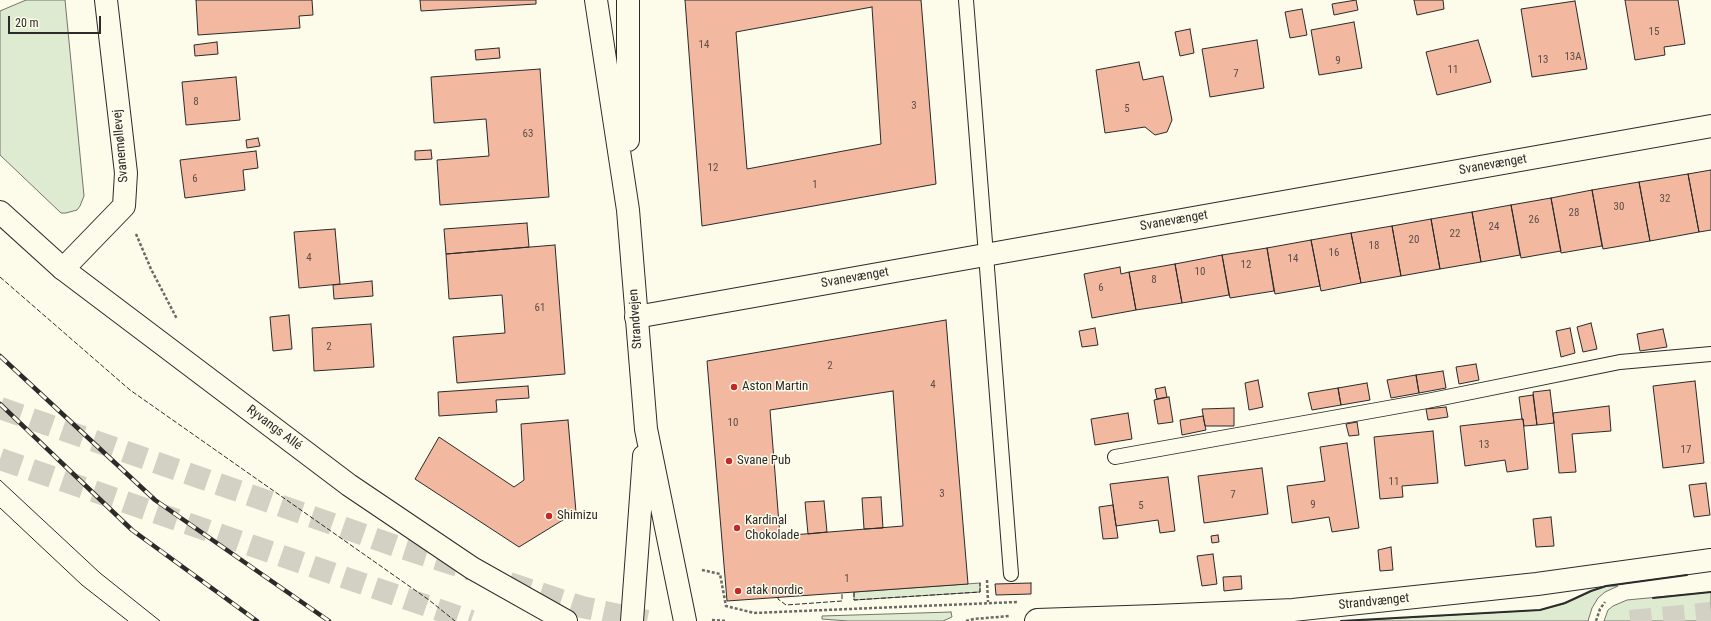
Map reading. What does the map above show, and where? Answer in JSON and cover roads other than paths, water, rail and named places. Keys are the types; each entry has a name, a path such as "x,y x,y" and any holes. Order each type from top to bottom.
{"street":[{"name":"Svanemøllevej","path":"63,269 124,206 126,173 106,0"},
{"name":"Strandvejen","path":"596,0 628,210"},
{"name":"Strandvejen","path":"628,0 628,210 646,429 685,621"},
{"name":"Svanevænget","path":"636,317 1711,126"},
{"name":"Ryvangs Allé","path":"0,212 63,269 349,485 472,568 566,621"},
{"name":"Strandvejen","path":"632,621 646,429"},
{"name":"Strandvænget","path":"1037,620 1293,610 1537,584 1711,560"}],"lane":[{"path":"966,0 1011,574"},
{"path":"1115,457 1427,401 1620,362 1711,354"}],"tunnel":[{"path":"0,408 399,547 471,570"},
{"path":"0,459 471,621"},
{"path":"509,583 582,607 647,621"},
{"path":"1630,621 1711,613"}],"tram line":[{"path":"0,480 100,573 160,621"},
{"path":"0,508 82,585 128,621"}],"railway":[{"path":"0,356 155,500 329,621"},
{"path":"0,404 132,530 257,621"}],"place":[{"name":"Aston Martin","path":"734,387"},
{"name":"Svane Pub","path":"729,461"},
{"name":"Shimizu","path":"549,516"},
{"name":"Kardinal Chokolade","path":"737,528"},
{"name":"atak nordic","path":"738,591"}]}
